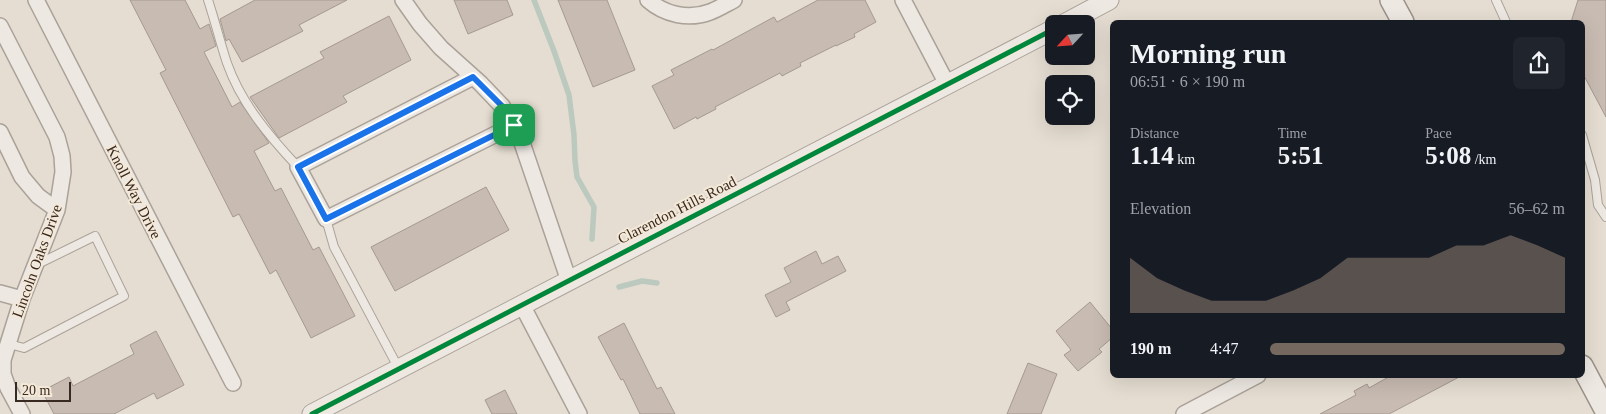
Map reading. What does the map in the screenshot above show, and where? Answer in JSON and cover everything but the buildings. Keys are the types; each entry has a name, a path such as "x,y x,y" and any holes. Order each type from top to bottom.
{"main road":[{"path":"1391,0 1402,20"},
{"path":"1585,369 1600,384 1606,411"}],"street":[{"name":"Knoll Way Drive","path":"36,0 233,383"},
{"path":"403,0 420,24 441,48 502,106 514,125 527,155 569,281"},
{"path":"648,0 665,12 684,16 712,12 734,0"},
{"path":"903,0 947,84"},
{"path":"1081,15 1109,0"},
{"name":"Lincoln Oaks Drive","path":"0,26 57,137 62,156 63,172 57,210 22,299 9,344 2,360 3,374 8,388 22,414"},
{"name":"Clarendon Hills Road","path":"317,413 1045,34"},
{"path":"473,77 298,167 326,219 514,125"},
{"path":"0,132 22,177 38,196 57,210"},
{"path":"0,293 22,299"},
{"path":"522,305 579,414"},
{"path":"1184,414 1252,378"}],"lane":[{"path":"208,0 227,63 240,91 263,126 298,167"},
{"path":"1496,0 1505,20"},
{"path":"1585,145 1595,180 1598,205 1606,216"},
{"path":"326,219 334,247 399,369"},
{"path":"9,344 24,348 124,296 94,236 35,266"}],"waterway":[{"path":"534,0 569,95 577,177 594,207 592,239"},
{"path":"619,287 642,281 657,283"}],"cycle path":[{"path":"312,414 1045,34"},
{"path":"473,77 298,167 326,219 514,125"}],"route":[{"path":"473,77 502,106 514,125 326,219 298,167 473,77"}]}
